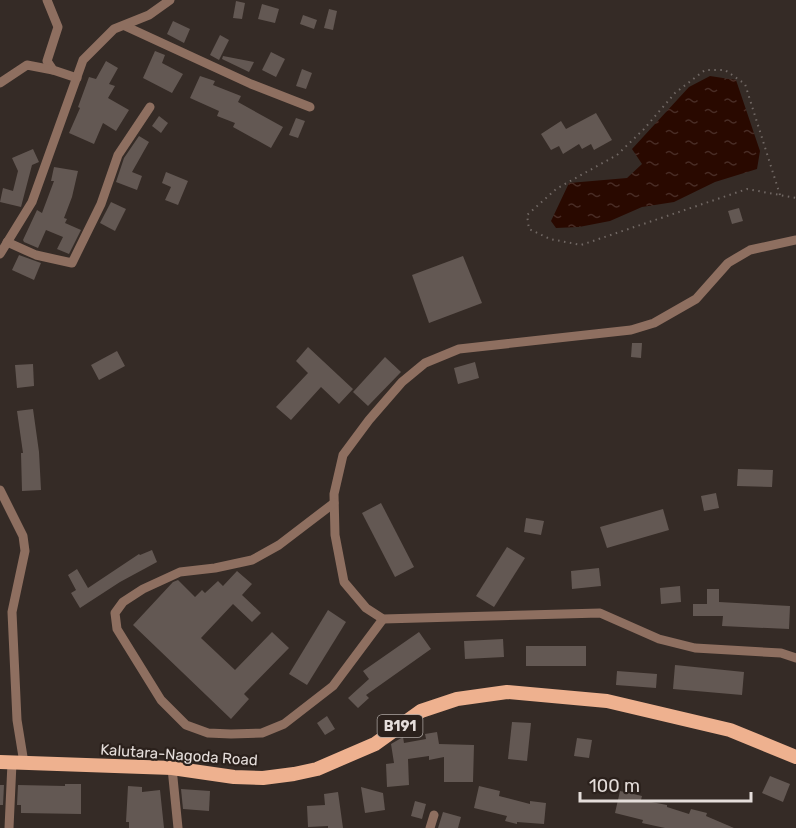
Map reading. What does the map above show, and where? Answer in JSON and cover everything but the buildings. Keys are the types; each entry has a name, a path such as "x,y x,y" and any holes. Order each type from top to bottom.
{"main road":[{"name":"Kalutara-Nagoda Road","path":"12,763 172,768 234,777 263,778 294,774 316,769 375,744 421,711 457,699 507,692 607,701 730,730 796,756"}],"street":[{"path":"48,0 58,27 47,61 53,70"},
{"path":"0,254 32,202 83,60 114,29 148,15 170,0"},
{"path":"125,26 251,84 310,107"},
{"path":"0,83 27,65 77,78"},
{"path":"8,242 36,255 72,263 100,204 118,155 150,107"},
{"path":"796,240 750,250 728,263 696,299 654,323 631,330 459,349 426,363 396,390 369,420 343,455 334,494 335,535 344,582 366,608 383,619 600,613 658,639 695,648 781,653 796,658"},
{"path":"0,490 23,536 25,551 12,612 16,720 9,828"},
{"path":"334,503 279,545 252,560 215,568 180,572 143,589 123,602 115,613 117,629 160,700 186,725 208,733 252,734 262,733 284,724 333,686 383,619"},
{"path":"172,768 178,828"},
{"path":"430,828 434,815"}],"path":[{"path":"780,195 745,84 725,70 705,70 675,93 644,129 617,155 556,189 527,215 529,229 550,239 581,245 747,189 796,198"}],"water":[{"path":"710,76 736,80 760,151 757,169 715,182 674,202 642,207 610,221 579,227 556,228 551,221 569,183 627,178 642,164 632,149 689,87"}]}
